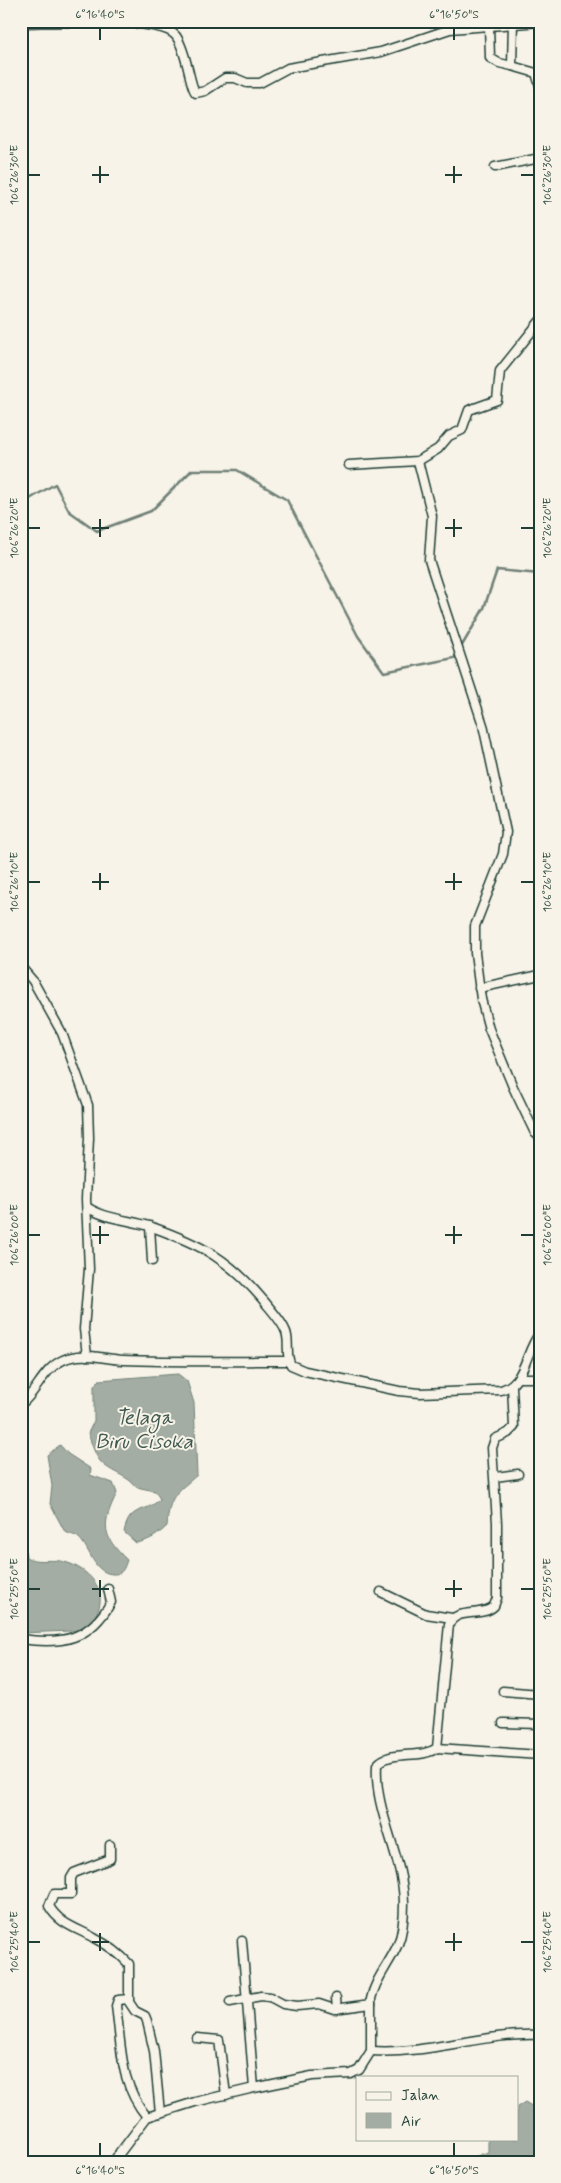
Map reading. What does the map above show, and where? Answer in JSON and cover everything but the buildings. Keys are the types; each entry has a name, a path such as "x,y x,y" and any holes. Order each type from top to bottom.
{"street":[{"path":"21,23 127,22 158,26 175,35 184,50 191,88 196,93 225,78 260,83 288,68 381,52 448,25 540,22"},
{"path":"512,66 513,22"},
{"path":"489,25 490,58 499,63 532,70 538,75 540,86"},
{"path":"495,167 540,158"},
{"path":"349,464 418,461 438,449 449,436 462,430 469,410 498,399 500,371 540,321"},
{"path":"418,461 432,516 428,560 455,637 482,725 506,832 503,854 482,903 475,926 475,953 479,988 489,1029 509,1079 535,1134 540,1137"},
{"path":"21,967 33,981 62,1033 86,1098 89,1138 87,1206 89,1269 84,1329 87,1356"},
{"path":"479,988 540,975"},
{"path":"87,1206 94,1211 150,1226 210,1251 232,1266 256,1291 286,1332 288,1361 294,1367 305,1371 399,1391 463,1393 501,1390 512,1386 518,1378 530,1349 540,1333"},
{"path":"150,1226 152,1261"},
{"path":"21,1404 51,1368 63,1360 87,1356 121,1360 288,1361"},
{"path":"518,1378 540,1378"},
{"path":"381,1592 426,1614 452,1618 483,1612 494,1606 498,1543 492,1444 495,1439 508,1433 514,1427 512,1386"},
{"path":"495,1477 518,1474"},
{"path":"21,1639 72,1639 91,1629 111,1602 108,1589"},
{"path":"437,1748 449,1624 452,1618"},
{"path":"503,1691 540,1694"},
{"path":"503,1723 540,1724"},
{"path":"113,2162 147,2117 254,2088 312,2076 351,2074 359,2070 371,2051 370,2004 373,1990 398,1945 402,1930 404,1903 399,1863 381,1805 377,1765 381,1760 430,1753 437,1748 540,1755"},
{"path":"110,1845 110,1859 74,1872 71,1878 71,1894 54,1894 49,1906 71,1928 94,1938 128,1962 131,1968 128,1999 132,2006 147,2021 154,2051 160,2113"},
{"path":"242,1940 254,2088"},
{"path":"230,2002 270,1997 283,2004 305,2007 319,2004 334,2009 370,2004"},
{"path":"331,2017 336,1998"},
{"path":"128,1999 118,2000 116,2006 122,2049 122,2064 138,2106 147,2117"},
{"path":"371,2051 394,2053 422,2051 502,2038 540,2035"},
{"path":"197,2038 219,2040 226,2095"}],"water":[{"name":"Telaga Biru Cisoka","path":"178,1374 187,1381 194,1403 197,1475 174,1496 169,1508 167,1526 153,1537 136,1543 124,1532 130,1517 160,1499 155,1491 136,1487 98,1459 88,1433 94,1421 94,1386 99,1380"},
{"name":"Telaga Biru Cisoka","path":"60,1445 68,1454 91,1469 90,1475 113,1483 117,1493 108,1514 107,1530 113,1544 127,1560 123,1570 119,1573 112,1574 106,1572 96,1565 79,1538 65,1532 50,1504 52,1486 47,1455"},
{"path":"21,1529 24,1536 26,1557 34,1560 56,1560 67,1563 82,1570 94,1581 100,1595 100,1603 97,1613 88,1628 71,1631 21,1633"},
{"path":"525,2102 540,2111 540,2162 474,2162 474,2157 488,2152 488,2140 518,2140 518,2106"}],"waterway":[{"path":"21,508 28,500 55,484 69,511 97,531 151,511 192,470 237,470 287,500 358,636 384,672 454,658 457,654"},
{"path":"460,649 484,608 497,570 540,574"}]}
